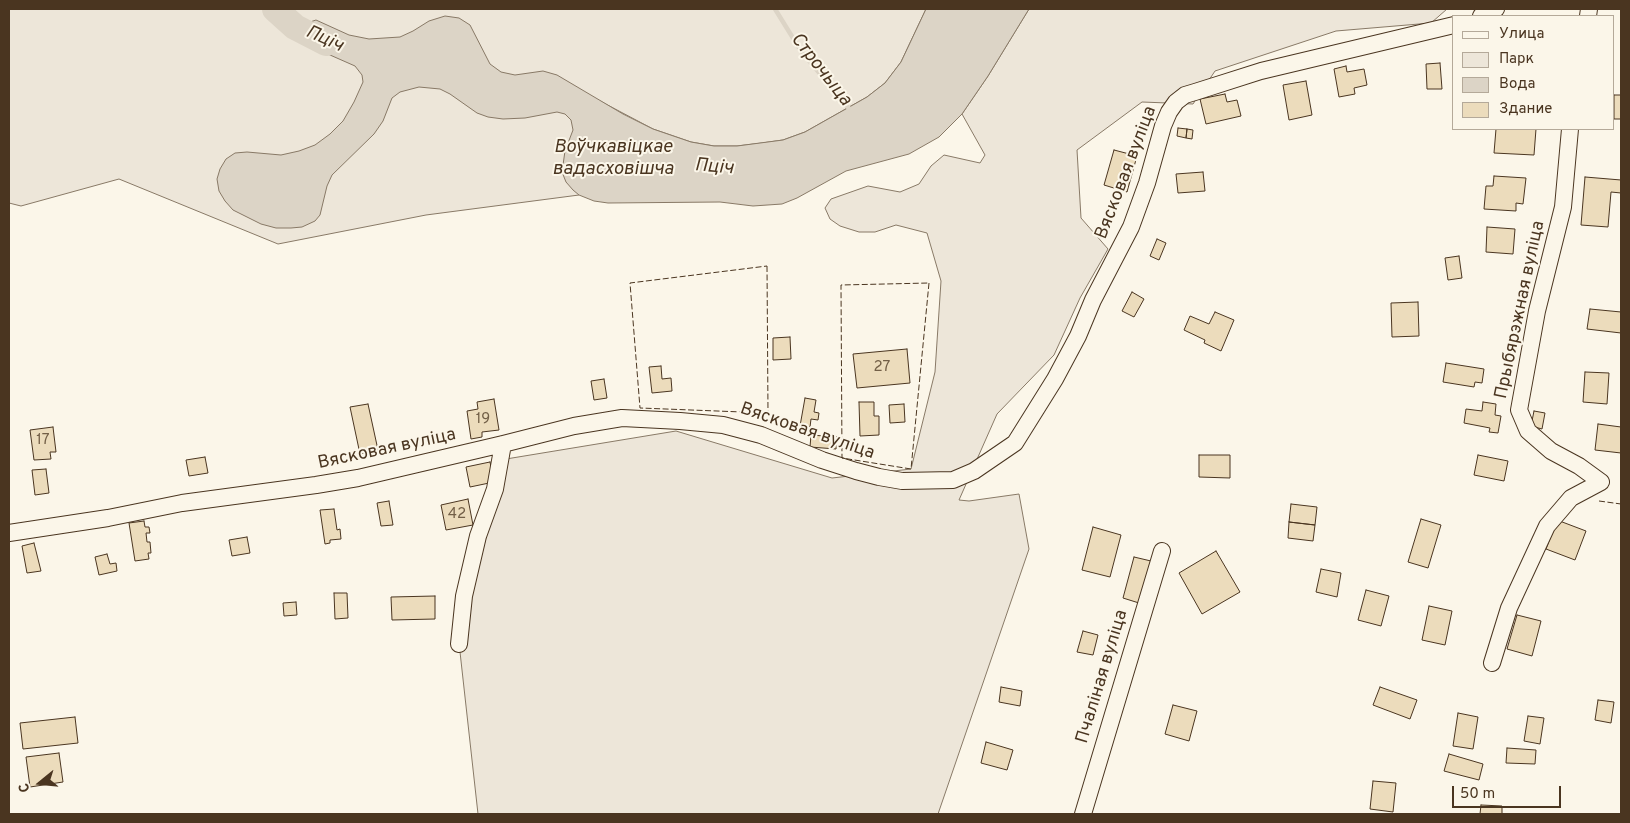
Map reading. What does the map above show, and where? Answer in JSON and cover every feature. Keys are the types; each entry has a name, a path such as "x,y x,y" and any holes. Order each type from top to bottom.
{"street":[{"path":"1483,15 1496,9"},
{"name":"Вясковая вуліца","path":"9,533 108,518 182,503 350,480 565,428 606,419 622,418 680,421 742,429 822,460 879,477 902,481 954,480 974,471 1015,443 1056,379 1078,336 1093,300 1131,227 1147,183 1163,126 1176,102 1185,95 1261,71 1452,25"},
{"name":"Прыбярэжная вуліца","path":"1492,663 1509,608 1547,526 1571,498 1601,482 1579,466 1551,451 1528,431 1519,410 1537,311 1563,207 1570,130"},
{"path":"459,644 464,596 478,536 495,489 503,444"},
{"name":"Пчаліная вуліца","path":"1083,814 1162,551"}],"green space":[{"path":"9,9 926,9 901,62 885,83 867,97 805,132 783,140 737,146 714,146 691,142 653,129 600,101 579,195 426,215 278,244 119,179 21,206 9,203"},
{"path":"1029,9 1447,9 1431,23 1336,31 1215,71 1193,104 1142,102 1077,150 1081,218 1108,249 1080,298 1054,355 997,414 959,500 969,501 1019,494 1029,549 938,814 478,814 459,643 506,459 676,431 832,478 911,469 935,372 941,281 927,233 896,225 875,232 859,232 840,226 830,219 825,208 831,199 868,186 900,192 919,184 931,166 944,155 980,163 985,155 962,114"}],"water":[{"name":"Воўчкавіцкае вадасховішча","path":"926,9 1029,9 962,114 939,137 909,154 846,171 797,198 782,204 753,206 720,202 608,203 594,201 579,195 573,190 566,182 562,172 565,151 573,130 571,120 565,114 557,112 525,118 503,119 488,117 477,113 440,89 419,87 400,92 392,98 383,121 374,134 332,175 327,186 320,215 315,221 302,227 291,228 276,228 261,224 233,210 219,191 217,179 220,169 226,159 235,153 247,152 281,155 315,145 343,121 354,102 363,82 362,75 355,66 296,40 295,27 316,20 349,35 369,39 400,37 429,21 445,16 459,18 470,25 490,64 501,72 515,75 543,71 557,75 623,114 653,129 691,142 714,146 737,146 783,140 805,132 867,97 885,83 901,62"}],"building":[{"path":"1440,63 1442,89 1427,89 1426,64"},
{"path":"1346,66 1347,72 1364,69 1367,85 1354,88 1355,94 1339,97 1334,69"},
{"path":"1306,81 1312,115 1289,120 1283,85"},
{"path":"1225,94 1227,102 1237,100 1241,116 1206,124 1200,99"},
{"path":"1615,95 1621,95 1621,119 1615,119"},
{"path":"1178,128 1187,129 1186,138 1177,136"},
{"path":"1187,129 1193,130 1192,139 1186,138"},
{"path":"1496,130 1536,130 1534,155 1494,153"},
{"path":"1114,150 1137,156 1127,192 1104,185"},
{"path":"1203,172 1205,191 1178,193 1176,174"},
{"path":"1494,176 1526,178 1523,204 1516,203 1516,211 1484,209 1486,186 1493,186"},
{"path":"1585,177 1621,180 1621,193 1611,192 1608,227 1581,225"},
{"path":"1487,227 1515,229 1513,254 1486,252"},
{"path":"1157,239 1166,243 1159,260 1150,256"},
{"path":"1459,256 1462,278 1448,280 1445,258"},
{"path":"1132,292 1144,299 1134,317 1122,311"},
{"path":"1418,302 1419,336 1392,337 1391,303"},
{"path":"1590,309 1621,312 1621,333 1587,329"},
{"path":"1215,312 1234,320 1221,351 1204,343 1205,340 1184,330 1190,316 1209,324"},
{"path":"790,337 791,359 773,360 773,338"},
{"path":"907,349 910,383 857,388 853,354"},
{"path":"1446,363 1484,369 1482,383 1475,382 1474,387 1443,382"},
{"path":"661,366 662,379 671,378 672,391 652,393 649,367"},
{"path":"1585,372 1609,373 1607,404 1583,402"},
{"path":"604,379 607,398 594,400 591,381"},
{"path":"805,398 816,400 814,412 819,413 818,420 811,419 810,427 800,426"},
{"path":"494,399 499,430 482,432 482,437 471,439 467,411 478,409 477,402"},
{"path":"859,402 874,402 874,416 879,416 879,435 860,436"},
{"path":"1483,402 1496,404 1495,415 1501,416 1498,433 1489,432 1490,428 1464,423 1466,409 1482,411"},
{"path":"368,404 378,450 360,454 350,407"},
{"path":"904,404 905,422 890,423 889,405"},
{"path":"1534,411 1545,413 1542,429 1531,426"},
{"path":"1598,424 1621,427 1621,453 1595,450"},
{"path":"53,427 56,452 50,452 51,459 34,460 30,430"},
{"path":"811,435 837,437 836,449 810,447"},
{"path":"1199,455 1230,455 1230,478 1199,477"},
{"path":"1478,455 1508,461 1504,481 1474,475"},
{"path":"205,457 208,473 189,476 186,460"},
{"path":"490,462 494,482 470,487 466,467"},
{"path":"46,469 49,493 35,495 32,470"},
{"path":"468,499 473,525 446,530 441,505"},
{"path":"389,501 393,525 381,526 377,503"},
{"path":"1291,504 1317,507 1315,525 1289,522"},
{"path":"334,509 337,530 340,529 341,539 330,540 330,543 325,544 320,510"},
{"path":"1421,519 1441,525 1428,568 1408,562"},
{"path":"1557,520 1586,531 1575,560 1546,549"},
{"path":"144,521 145,527 149,527 150,533 146,533 147,542 150,542 151,553 148,553 149,559 135,561 129,523"},
{"path":"1289,522 1315,525 1313,541 1288,538"},
{"path":"1093,527 1121,535 1110,577 1082,570"},
{"path":"247,537 250,553 232,556 229,540"},
{"path":"34,543 41,571 27,573 22,546"},
{"path":"1216,551 1240,592 1202,614 1179,573"},
{"path":"107,554 110,564 116,563 117,571 99,575 95,557"},
{"path":"1134,557 1151,561 1139,603 1123,598"},
{"path":"1321,569 1341,573 1337,597 1316,592"},
{"path":"1366,590 1389,596 1381,626 1358,620"},
{"path":"334,593 347,593 348,618 335,619"},
{"path":"435,596 435,619 392,620 391,597"},
{"path":"296,602 297,615 284,616 283,603"},
{"path":"1429,606 1452,611 1445,645 1422,640"},
{"path":"1517,615 1541,621 1532,656 1507,649"},
{"path":"1083,631 1098,635 1093,655 1077,652"},
{"path":"1001,687 1022,691 1020,706 999,702"},
{"path":"1380,687 1417,700 1410,719 1373,705"},
{"path":"1598,700 1614,702 1611,723 1595,720"},
{"path":"1173,705 1197,711 1189,741 1165,734"},
{"path":"1458,713 1478,717 1473,749 1453,746"},
{"path":"1528,716 1544,718 1540,744 1524,741"},
{"path":"75,717 78,743 23,749 20,723"},
{"path":"986,742 1013,750 1007,770 981,763"},
{"path":"1507,748 1536,750 1535,764 1506,763"},
{"path":"59,753 63,782 30,787 26,757"},
{"path":"1449,754 1483,764 1479,780 1444,771"},
{"path":"1373,781 1396,783 1393,812 1370,809"},
{"path":"1481,805 1502,806 1502,814 1480,814"}],"waterway":[{"name":"Пціч","path":"275,9 295,27 326,43"},
{"name":"Строчыца","path":"775,9 801,51 852,112"}],"fence":[{"path":"767,266 768,413 640,408 630,283 767,266"},
{"path":"929,283 911,469 842,458 841,285 929,283"},
{"path":"1599,501 1621,504"}]}
